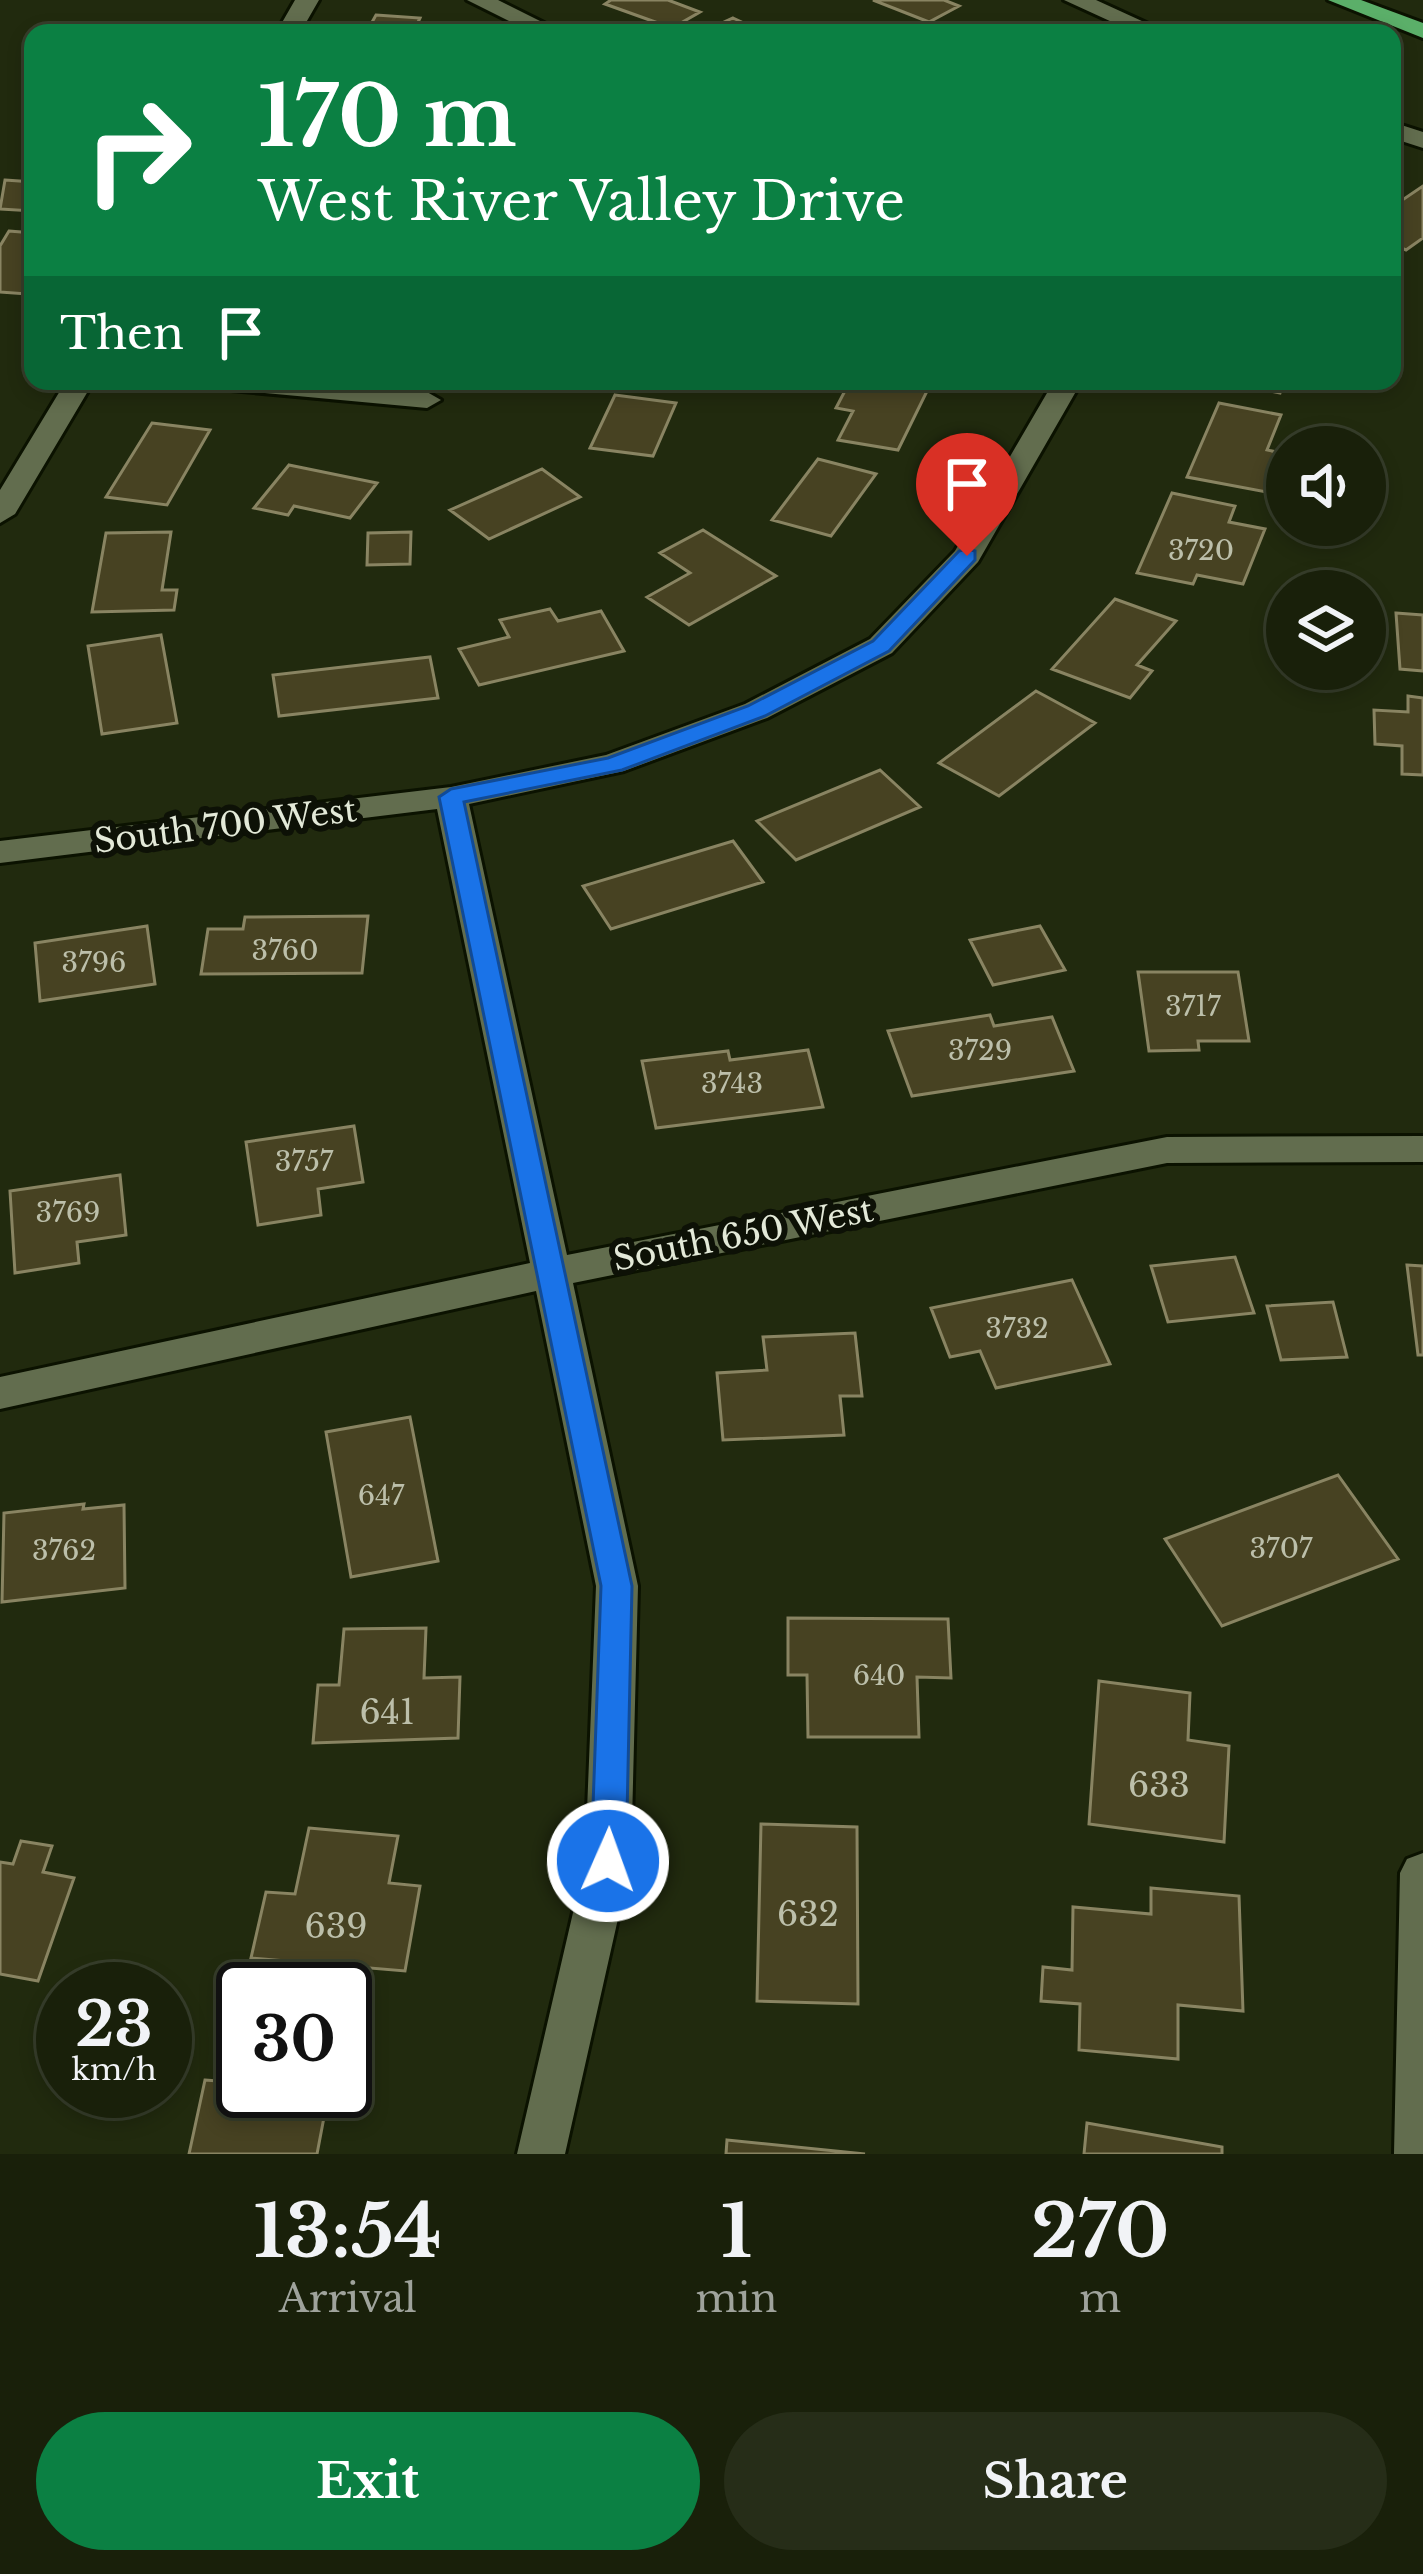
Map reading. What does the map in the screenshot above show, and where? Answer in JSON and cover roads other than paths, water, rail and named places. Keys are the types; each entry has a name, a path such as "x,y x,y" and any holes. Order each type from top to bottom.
{"highway":[{"path":"1340,0 1423,31"}],"street":[{"path":"479,0 533,24"},
{"path":"1076,0 1134,24"},
{"path":"0,514 75,390"},
{"path":"318,390 427,400"},
{"name":"South 700 West","path":"0,852 451,797 614,764 756,711 881,646 967,556 1063,390"},
{"path":"451,797 616,1586 608,1861 541,2154"},
{"name":"South 650 West","path":"0,1393 550,1273 1167,1150 1423,1149"},
{"path":"1418,2154 1423,1873"}]}
